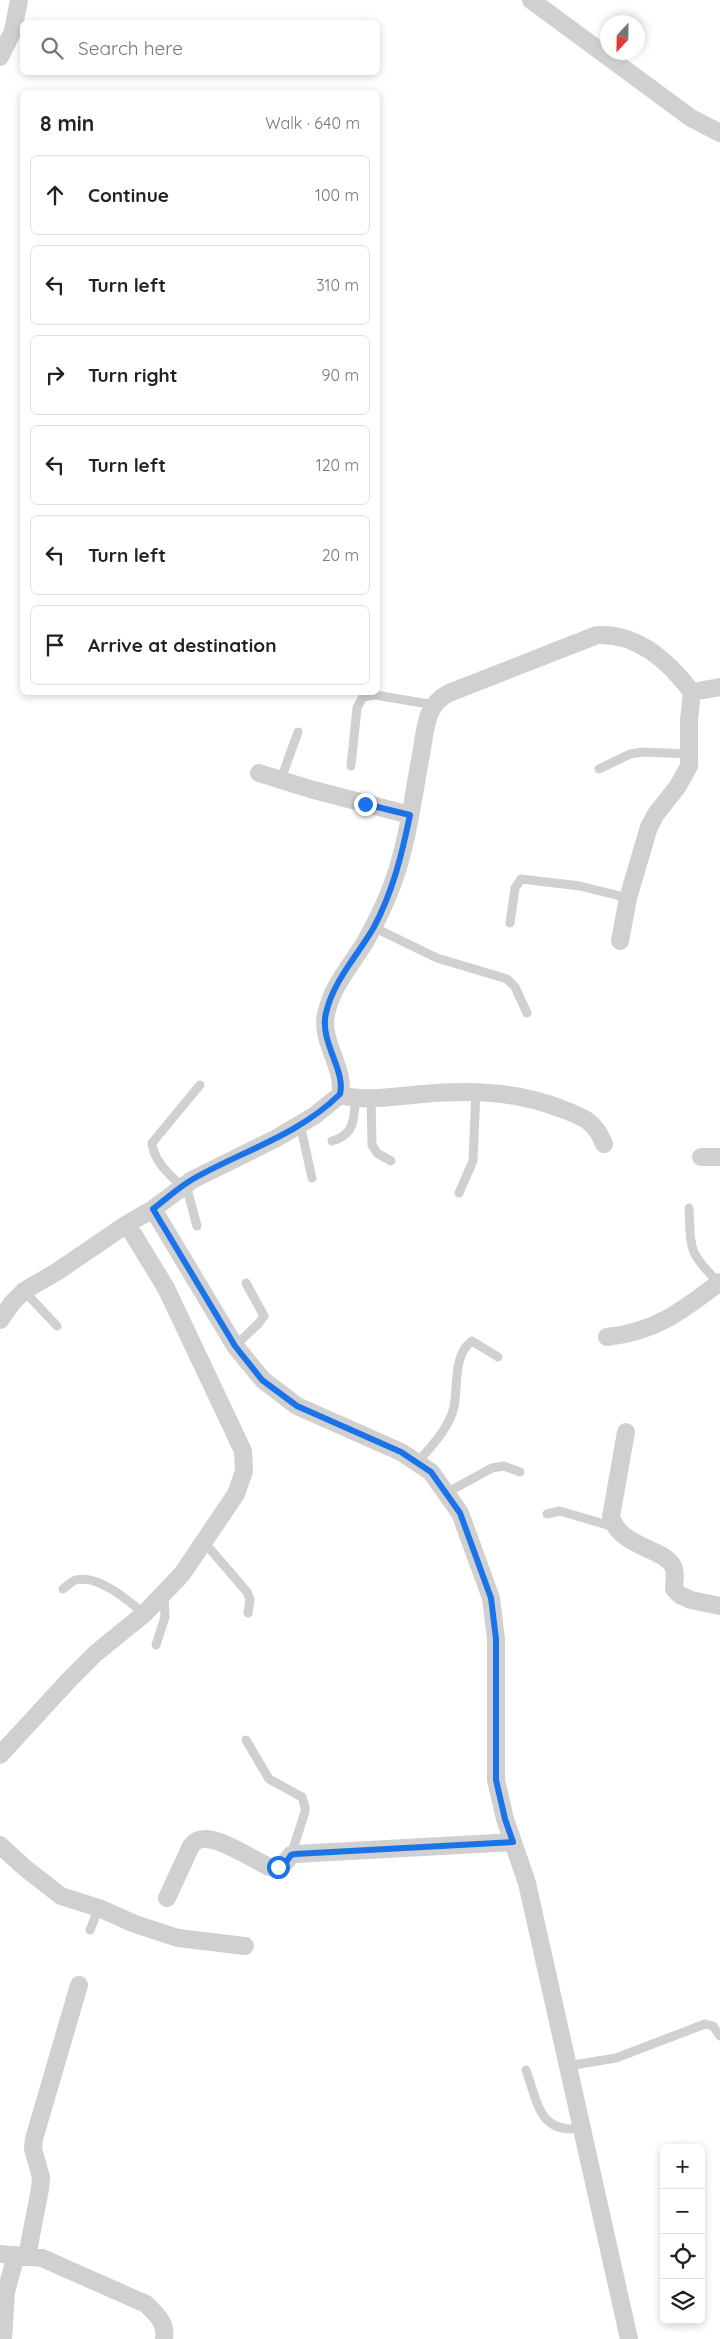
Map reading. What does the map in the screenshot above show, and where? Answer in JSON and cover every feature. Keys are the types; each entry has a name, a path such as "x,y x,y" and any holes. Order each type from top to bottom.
{"street":[{"path":"0,56 13,31 19,0"},
{"path":"531,0 690,118 720,133"},
{"path":"356,1097 340,1083 325,1034 325,1015 329,1002 344,972 386,903 410,815 425,729 434,705 448,693 597,635 629,638 646,647 676,672 692,692 689,720 689,766 686,774 649,827 628,898 620,941"},
{"path":"692,692 720,687"},
{"path":"259,773 320,792 410,815"},
{"path":"0,1320 12,1303 24,1291 58,1271 184,1186 314,1116 356,1097 476,1091 497,1092 539,1100 591,1122 598,1129 604,1144"},
{"path":"701,1157 720,1157"},
{"path":"139,1217 262,1380 297,1406 401,1452 417,1462 431,1472 460,1513 491,1598 496,1639 496,1780 505,1819 528,1883 629,2339"},
{"path":"0,1755 89,1660 164,1595 182,1574 236,1494 244,1471 243,1451 166,1288 139,1217"},
{"path":"607,1337 629,1335 666,1321 719,1283"},
{"path":"626,1432 611,1517 614,1528 621,1536 670,1561 674,1570 674,1589 680,1595 720,1606"},
{"path":"167,1898 191,1846 196,1840 203,1838 218,1842 269,1866 284,1865 297,1854 513,1842"},
{"path":"0,1845 25,1868 61,1896 99,1908 135,1924 178,1938 245,1946"},
{"path":"3,2339 6,2292 14,2255 39,2170 33,2149 34,2139 80,1985"},
{"path":"14,2255 42,2258 146,2304 159,2316 165,2332 164,2339"}],"lane":[{"path":"351,766 357,708 363,697 375,695 434,705"},
{"path":"281,779 298,732"},
{"path":"599,770 630,754 643,752 689,754"},
{"path":"510,923 515,888 521,879 580,886 628,898"},
{"path":"373,927 436,958 507,979 515,987 527,1013"},
{"path":"197,1226 184,1186 165,1169 153,1154 152,1143 200,1085"},
{"path":"459,1192 473,1161 476,1091"},
{"path":"332,1141 343,1138 351,1129 356,1097"},
{"path":"356,1097 372,1145 377,1153 391,1161"},
{"path":"300,1124 312,1178"},
{"path":"689,1208 693,1252 700,1264 719,1283"},
{"path":"235,1346 260,1323 264,1316 246,1283"},
{"path":"24,1291 57,1326"},
{"path":"417,1462 451,1418 460,1359 465,1346 472,1341 498,1357"},
{"path":"446,1493 492,1468 504,1466 520,1472"},
{"path":"547,1514 560,1511 614,1528"},
{"path":"204,1542 247,1592 250,1599 248,1613"},
{"path":"63,1589 75,1580 85,1580 101,1584 121,1595 144,1614"},
{"path":"156,1645 165,1617 164,1595"},
{"path":"246,1740 269,1779 302,1796 305,1807 297,1854"},
{"path":"90,1930 99,1908"},
{"path":"567,2066 616,2058 704,2024 712,2026 720,2036"},
{"path":"526,2070 546,2120 554,2127 568,2131 582,2128"}],"route":[{"path":"278,1867 284,1865 291,1855 295,1854 513,1842 505,1819 496,1780 496,1639 491,1598 460,1513 431,1472 401,1452 297,1406 262,1380 235,1346 153,1209 192,1180 274,1139 314,1116 340,1094 340,1083 325,1034 325,1015 329,1002 344,972 362,946 386,903 401,857 410,815 365,804"}]}
